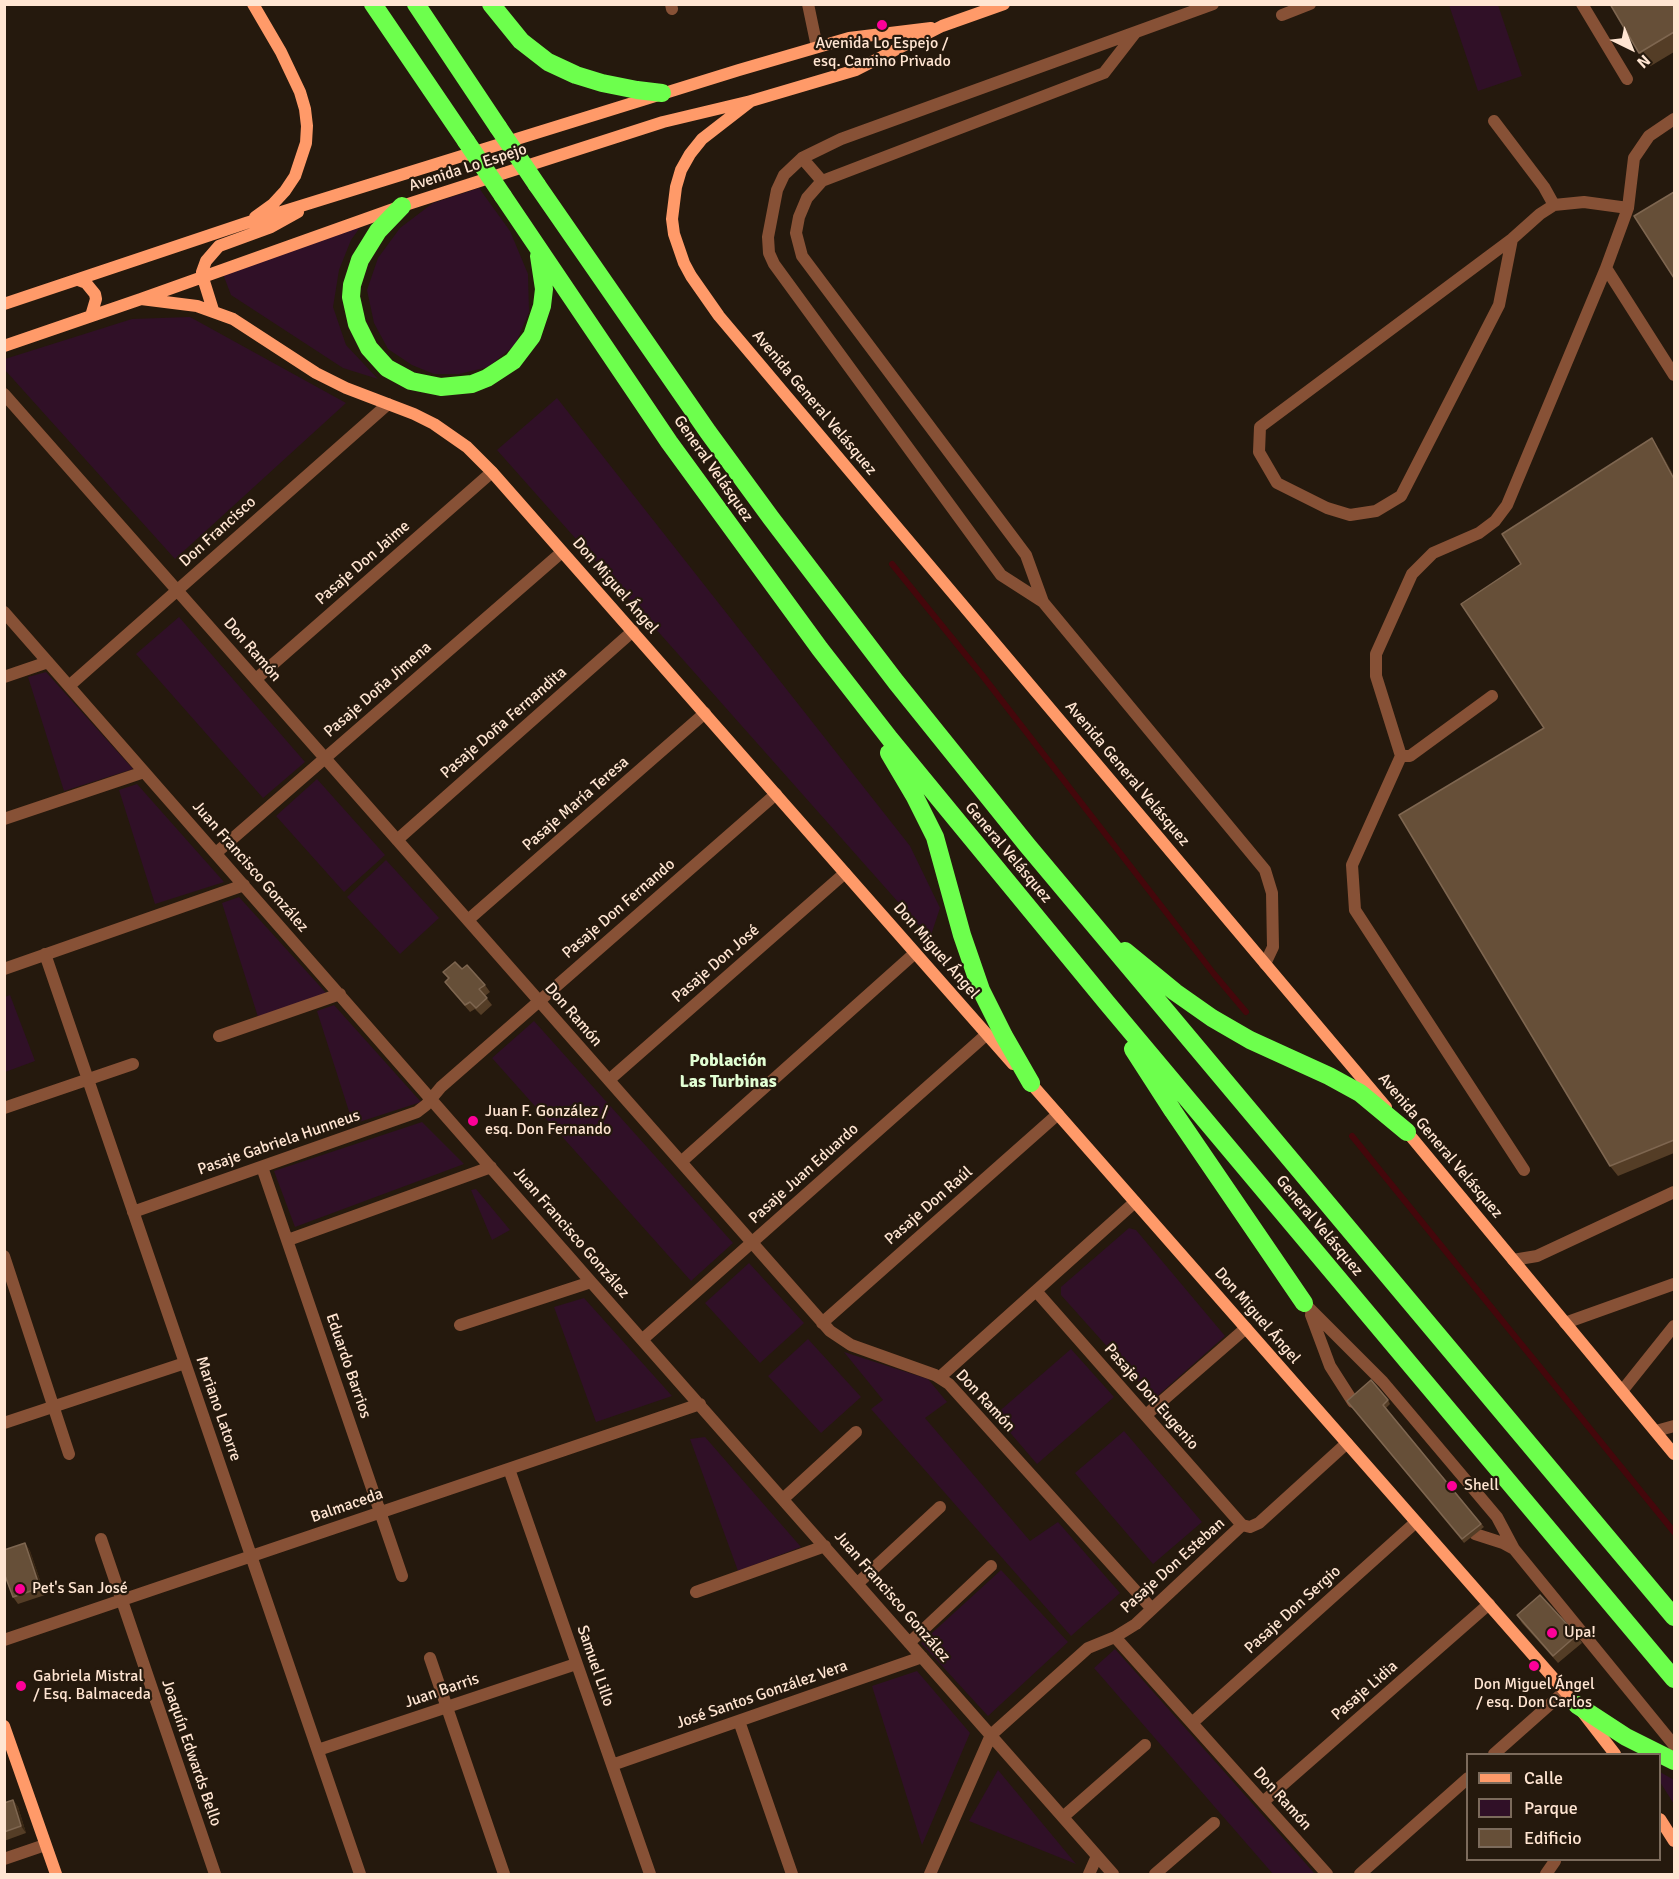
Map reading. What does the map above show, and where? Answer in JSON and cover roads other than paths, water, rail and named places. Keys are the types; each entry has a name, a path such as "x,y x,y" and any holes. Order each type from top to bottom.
{"highway":[{"name":"General Velásquez","path":"373,4 669,442 820,649 963,830 1674,1679"},
{"name":"General Velásquez","path":"416,4 667,374 778,528 944,742 1674,1617"},
{"path":"490,4 521,41 548,62 576,75 637,90 662,93"},
{"path":"402,206 378,231 364,253 355,272 351,297 362,336 377,359 398,376 426,386 457,387 487,378 513,361 523,350 538,321 544,289 539,255 533,240"},
{"path":"820,649 891,756 928,822 942,857 962,935 981,990 1031,1083"},
{"path":"1098,929 1175,992 1212,1018 1250,1040 1329,1076 1360,1093 1407,1132"},
{"path":"1107,1003 1128,1041 1173,1111 1304,1304"},
{"path":"1577,1705 1626,1737 1658,1753"}],"main road":[{"path":"246,223 273,204 295,176 306,143 307,126 300,92 281,52 253,4"},
{"name":"Avenida Lo Espejo","path":"4,346 203,278 402,206 663,122 856,70 942,26 1004,4"},
{"name":"Avenida Lo Espejo","path":"4,304 246,223 817,47 849,38 942,26"},
{"name":"Avenida General Velásquez","path":"751,100 702,139 681,170 676,187 672,219 674,234 691,276 719,316 1407,1132 1674,1454"},
{"path":"213,310 202,272 206,261 219,246 271,227 308,204"},
{"path":"78,280 86,283 95,294 96,299 91,316"},
{"name":"Don Miguel Ángel","path":"141,299 180,303 213,310 252,330 316,373 346,388 414,414 453,436 480,459 1489,1604 1577,1705 1613,1753"},
{"path":"4,1726 56,1875"},
{"path":"1661,1822 1674,1841"}],"street":[{"path":"808,4 817,47"},
{"path":"1213,4 841,139 802,158 784,175 777,190 768,237 769,253 774,264 1000,575 1043,602 1264,870 1272,893 1273,947 1265,964"},
{"path":"1282,15 1310,4"},
{"path":"1582,4 1627,79"},
{"path":"1043,602 1026,555 802,256 796,233 799,217 807,198 822,180 1104,73 1135,33"},
{"path":"1524,1170 1355,910 1352,865 1401,756 1376,676 1376,654 1412,574 1433,553 1479,533 1494,521 1507,505 1606,268 1628,208 1634,158 1649,136 1674,119"},
{"path":"1494,121 1544,187 1554,206"},
{"path":"802,158 822,180"},
{"path":"1512,239 1499,305 1401,496 1376,511 1350,515 1327,508 1277,483 1259,452 1260,428 1512,239 1540,214 1554,206 1584,202 1628,208"},
{"path":"1606,268 1674,375"},
{"name":"Don Ramón","path":"4,394 822,1323 850,1345 940,1377 955,1390 1152,1609"},
{"name":"Don Francisco","path":"69,686 388,404"},
{"name":"Pasaje Don Jaime","path":"256,679 492,472"},
{"name":"Pasaje Doña Jimena","path":"216,853 562,552"},
{"name":"Juan Francisco González","path":"4,612 1113,1875"},
{"name":"Pasaje Doña Fernandita","path":"397,840 633,631"},
{"path":"4,677 48,662"},
{"path":"1401,756 1410,756 1492,696"},
{"name":"Pasaje María Teresa","path":"468,920 705,713"},
{"path":"4,819 144,772"},
{"name":"Pasaje Don Fernando","path":"432,1099 441,1087 776,794"},
{"name":"Pasaje Don José","path":"609,1080 845,873"},
{"path":"4,969 244,885"},
{"path":"681,1162 915,953"},
{"name":"Mariano Latorre","path":"45,954 360,1875"},
{"path":"219,1036 340,994"},
{"name":"Pasaje Juan Eduardo","path":"643,1339 987,1034"},
{"path":"4,1108 133,1064"},
{"name":"Pasaje Gabriela Hunneus","path":"134,1212 417,1112 432,1099"},
{"name":"Pasaje Don Raúl","path":"822,1323 1058,1114"},
{"name":"Eduardo Barrios","path":"262,1167 402,1576"},
{"path":"288,1240 491,1167"},
{"path":"1513,1260 1537,1256 1674,1192"},
{"path":"940,1377 1135,1202"},
{"path":"4,1256 69,1454"},
{"path":"460,1325 591,1282"},
{"path":"1565,1323 1674,1284"},
{"name":"Pasaje Don Eugenio","path":"1036,1291 1242,1525"},
{"path":"1304,1304 1330,1366 1353,1402"},
{"path":"1304,1304 1370,1368 1497,1517 1514,1549 1674,1745"},
{"path":"1622,1391 1674,1326"},
{"path":"1146,1415 1246,1328"},
{"path":"4,1423 185,1363"},
{"name":"Balmaceda","path":"4,1640 700,1404"},
{"path":"1656,1431 1674,1426"},
{"path":"783,1499 856,1432"},
{"name":"Pasaje Don Esteban","path":"991,1735 1088,1648 1115,1637 1136,1624 1242,1525 1250,1527 1259,1523 1347,1443"},
{"name":"Samuel Lillo","path":"508,1469 650,1875"},
{"path":"858,1583 940,1507"},
{"name":"Pasaje Don Sergio","path":"1192,1723 1416,1522"},
{"path":"1475,1534 1514,1549"},
{"name":"Joaquín Edwards Bello","path":"101,1539 215,1875"},
{"path":"696,1592 825,1546"},
{"path":"909,1642 991,1566"},
{"name":"Pasaje Lidia","path":"1263,1802 1489,1604"},
{"name":"Don Ramón","path":"1115,1637 1327,1875"},
{"name":"José Santos González Vera","path":"612,1765 922,1657"},
{"path":"430,1658 504,1875"},
{"name":"Juan Barris","path":"318,1750 576,1664"},
{"path":"1496,1753 1565,1691"},
{"path":"739,1721 792,1875"},
{"path":"930,1875 991,1735"},
{"path":"1063,1817 1144,1745"},
{"path":"1360,1875 1466,1779"},
{"path":"1155,1875 1214,1823"},
{"path":"4,1859 45,1845"},
{"path":"1089,1875 1097,1856"},
{"path":"1546,1875 1555,1861"}],"waterway":[{"path":"892,564 1246,1012"},
{"path":"1352,1136 1674,1532"}],"place":[{"name":"Avenida Lo Espejo / esq. Camino Privado","path":"882,25"},
{"name":"Juan F. González / esq. Don Fernando","path":"473,1121"},
{"name":"Shell","path":"1452,1486"},
{"name":"Pet's San José","path":"20,1589"},
{"name":"Upa!","path":"1552,1633"},
{"name":"Don Miguel Ángel / esq. Don Carlos","path":"1534,1666"},
{"name":"Gabriela Mistral / Esq. Balmaceda","path":"21,1686"}],"district":[{"name":"Población Las Turbinas","path":"728,1071"}]}
